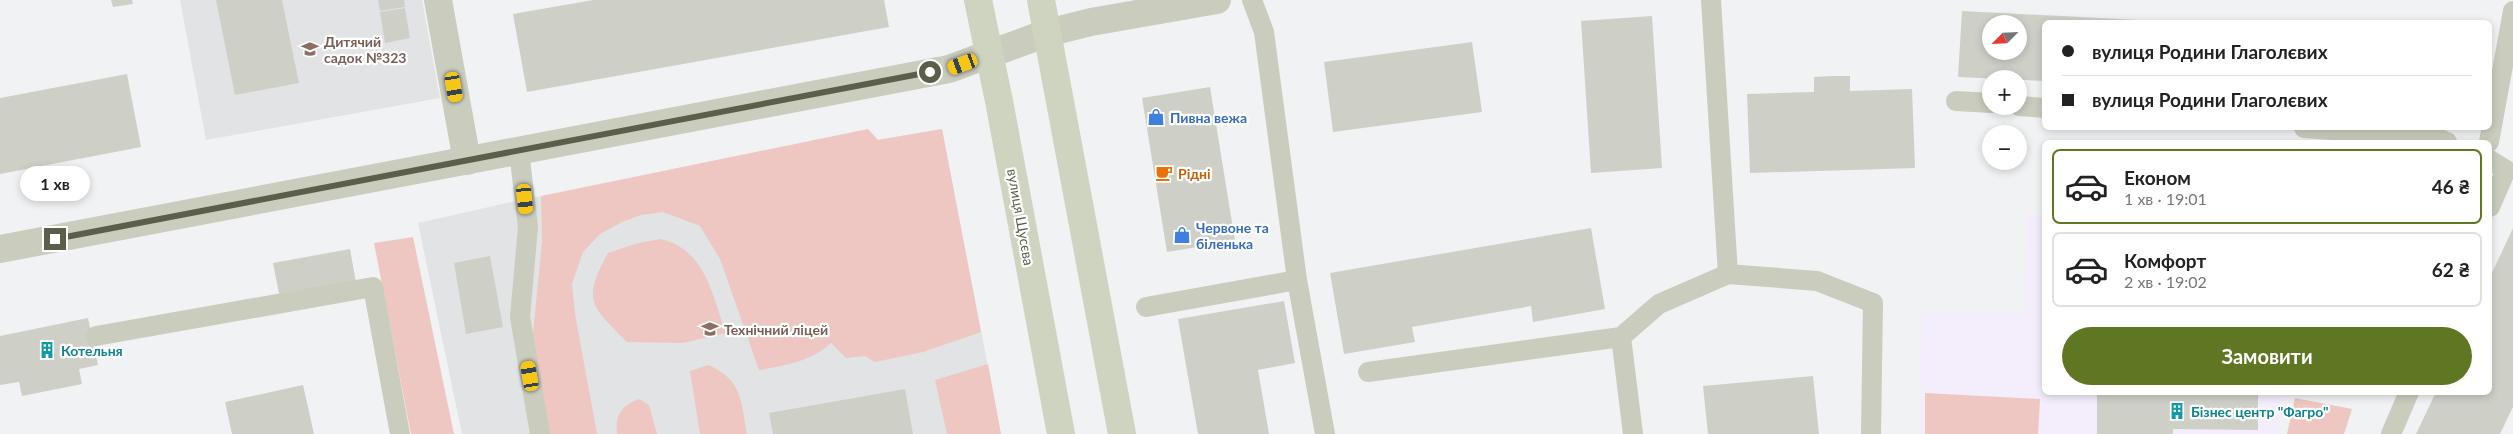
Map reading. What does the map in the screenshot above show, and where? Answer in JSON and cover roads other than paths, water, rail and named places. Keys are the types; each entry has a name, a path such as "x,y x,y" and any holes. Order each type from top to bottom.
{"main road":[{"name":"вулиця Щусєва","path":"978,0 1061,434"},
{"path":"1041,0 1122,434"}],"street":[{"path":"438,0 467,161"},
{"path":"0,249 949,69 1047,33 1092,22 1217,0"}],"lane":[{"path":"1252,0 1264,32 1298,280 1325,434"},
{"path":"1711,0 1728,274"},
{"path":"2492,126 2513,11"},
{"path":"1956,101 1982,103"},
{"path":"2027,107 2042,108"},
{"path":"2330,130 2440,140"},
{"path":"519,151 528,227 520,317 540,434"},
{"path":"2492,161 2506,170 2492,202"},
{"path":"1368,372 1621,338 1659,304 1728,274 1817,281 1873,303 1871,434"},
{"path":"1146,307 1298,280"},
{"path":"96,336 373,287 400,434"},
{"path":"1621,338 1633,434"},
{"path":"2391,434 2408,395"}],"place":[{"name":"Дитячий садок №323","path":"310,49"},
{"name":"Пивна вежа","path":"1156,117"},
{"name":"Рідні","path":"1164,173"},
{"name":"Червоне та біленька","path":"1182,235"},
{"name":"Технічний ліцей","path":"710,329"},
{"name":"Котельня","path":"47,350"},
{"name":"Бізнес центр \"Фагро\"","path":"2177,411"}]}
